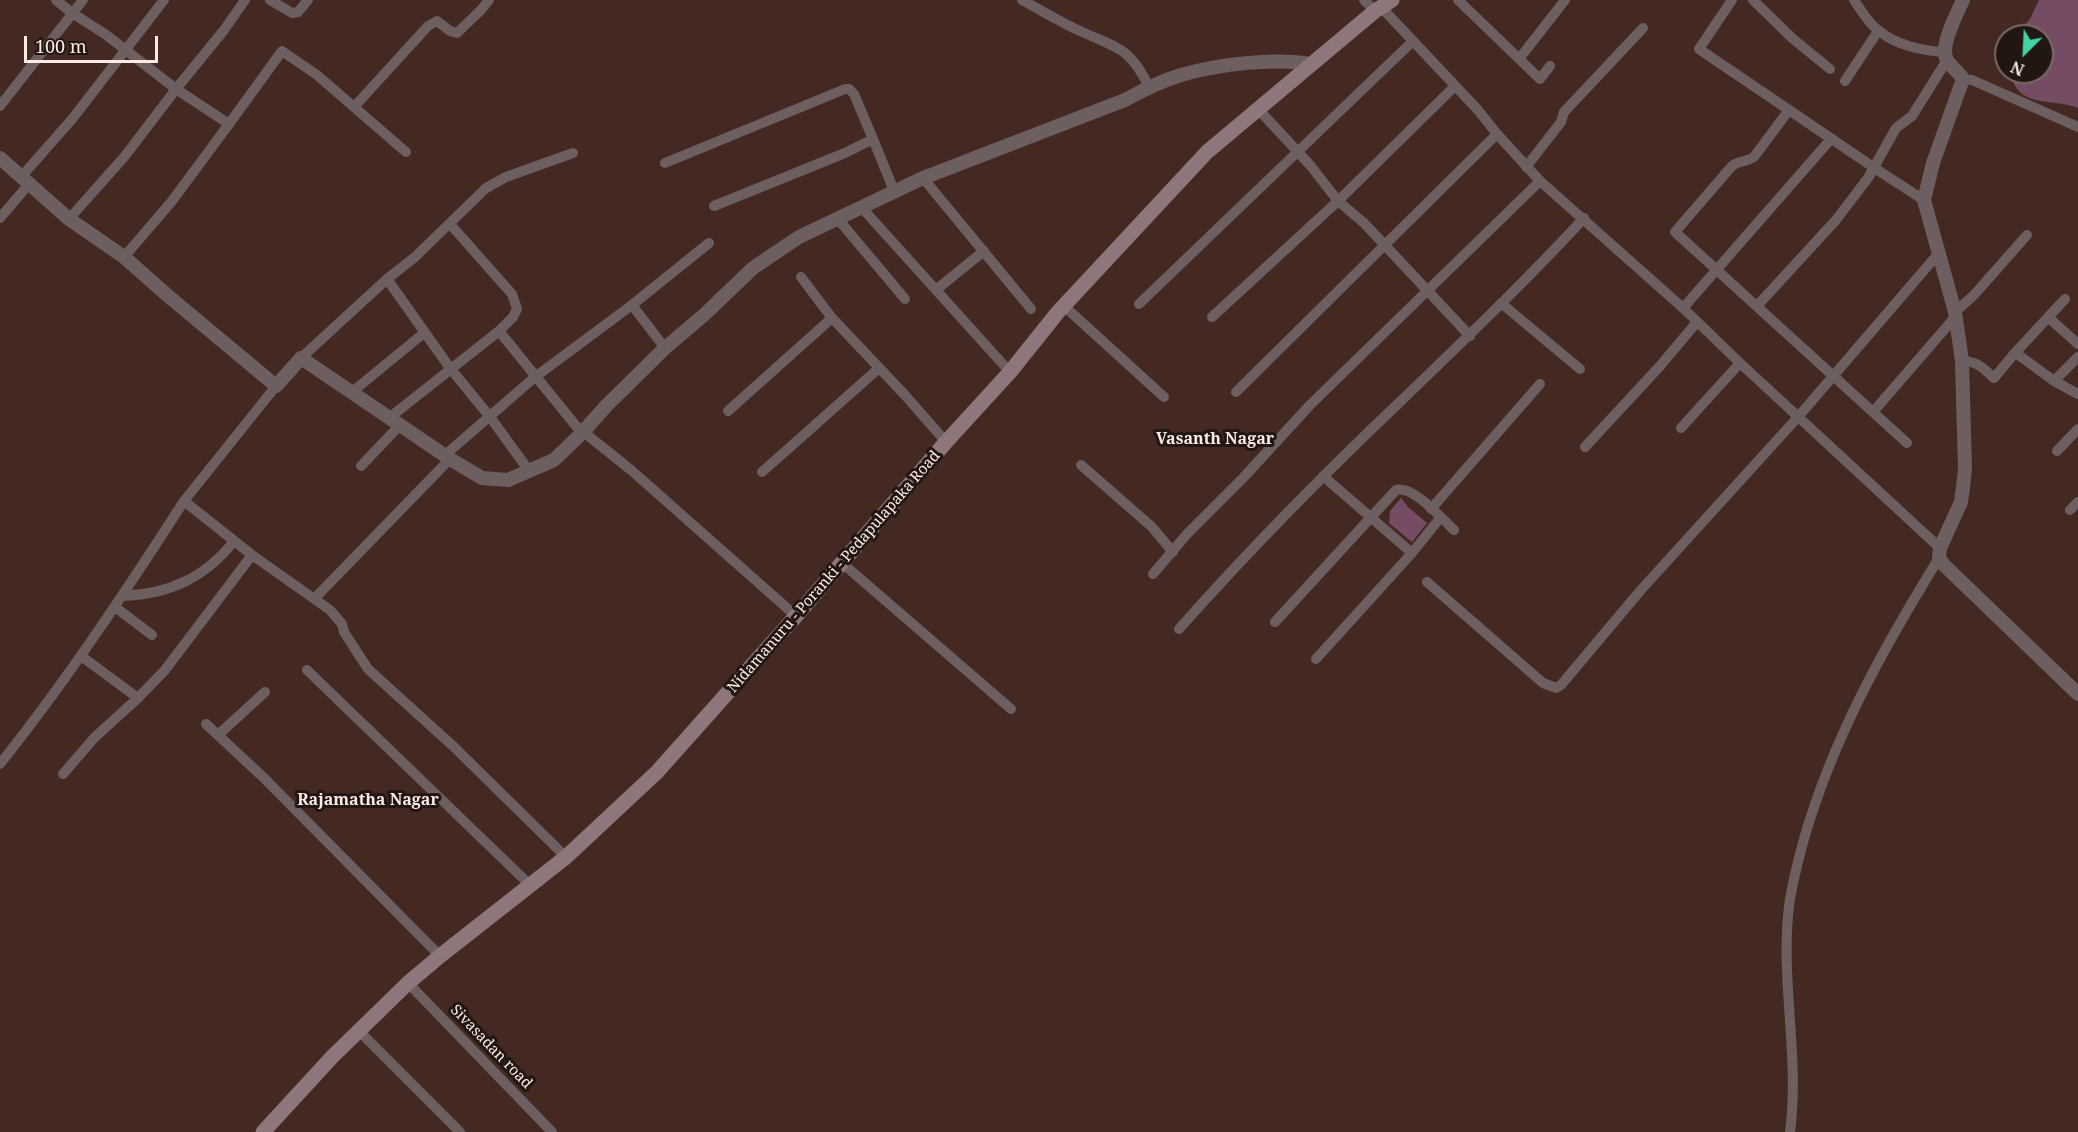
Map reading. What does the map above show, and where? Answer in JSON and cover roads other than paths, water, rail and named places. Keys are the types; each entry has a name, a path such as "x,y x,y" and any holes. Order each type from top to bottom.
{"main road":[{"name":"Nidamanuru - Poranki - Pedapulapaka Road","path":"263,1132 332,1057 408,983 566,857 657,772 1010,372 1064,306 1207,152 1259,110 1378,4"}],"street":[{"path":"56,0 105,34 176,89 229,124"},
{"path":"0,106 83,0"},
{"path":"0,218 25,180 164,0"},
{"path":"69,219 125,156 245,0"},
{"path":"270,0 292,13 298,12 308,0"},
{"path":"354,107 428,26 437,21 450,31 457,33 489,0"},
{"path":"1023,0 1123,51 1139,67 1149,87"},
{"path":"1458,0 1540,79 1550,66"},
{"path":"1519,59 1565,0"},
{"path":"1753,0 1792,38 1830,69"},
{"path":"1854,0 1878,30 1906,45 1946,56 1964,79 1972,80 2078,127"},
{"path":"1757,306 1836,220 1875,168 1896,128 1912,116 1946,56 1947,38 1964,0"},
{"path":"1726,2 1699,49 1924,200"},
{"path":"1378,4 1478,110 1540,181 1683,308 1798,417 1939,553 1944,565 2078,694"},
{"path":"1526,167 1561,122 1564,112 1643,28"},
{"path":"1845,81 1878,30"},
{"path":"1139,304 1413,41"},
{"path":"124,257 172,201 282,51 317,75 406,152"},
{"path":"301,358 482,478 508,480 554,460 665,348 753,268 799,237 923,178 1125,100 1149,87 1181,75 1219,67 1269,62 1311,63"},
{"path":"1790,1132 1793,1072 1787,951 1789,906 1796,869 1812,812 1858,699 1939,553 1961,502 1965,469 1962,361 1956,314 1924,200 1933,163 1964,79"},
{"path":"1212,317 1338,201 1455,86"},
{"path":"665,163 849,89 854,94 895,193"},
{"path":"1259,110 1338,201 1364,223 1470,336"},
{"path":"1789,110 1754,157 1732,166 1675,232 1907,443"},
{"path":"1236,392 1497,134"},
{"path":"714,206 845,153 873,139"},
{"path":"1683,308 1831,139"},
{"path":"0,764 123,596 184,501 301,358 387,279 415,257 486,188 506,177 573,153"},
{"path":"0,158 69,219 124,257 167,296 276,386"},
{"path":"923,178 1031,309"},
{"path":"1153,574 1187,534 1221,501 1310,405 1540,181"},
{"path":"862,208 1010,372"},
{"path":"1179,629 1323,476 1470,336 1584,218"},
{"path":"838,219 905,299"},
{"path":"361,466 395,422 450,368 499,331 518,309 512,294 450,224"},
{"path":"1873,412 2027,235"},
{"path":"315,598 448,457 490,417 535,377 632,305 709,243"},
{"path":"937,290 984,251"},
{"path":"1427,582 1543,683 1556,688 1569,676 1640,591 1798,417 1938,254"},
{"path":"801,278 832,318 946,442"},
{"path":"387,279 424,333 530,472"},
{"path":"1962,361 1979,364 1994,378 2065,299"},
{"path":"1501,303 1580,369"},
{"path":"632,305 665,348"},
{"path":"1064,306 1164,397"},
{"path":"728,411 832,318"},
{"path":"2049,318 2078,344"},
{"path":"1585,447 1660,366 1696,322"},
{"path":"499,331 535,377 584,432 631,470 796,616"},
{"path":"352,392 424,333"},
{"path":"2014,354 2078,394"},
{"path":"2054,381 2078,357"},
{"path":"1681,428 1740,363"},
{"path":"762,472 878,369"},
{"path":"1431,509 1540,384"},
{"path":"2057,451 2078,429"},
{"path":"1081,465 1152,527 1173,552"},
{"path":"1323,476 1412,553"},
{"path":"1275,622 1396,490 1401,488 1414,493 1454,530"},
{"path":"184,501 252,555 315,598 334,615 342,624 344,632 368,669 453,746 566,857"},
{"path":"1316,658 1412,553 1440,518"},
{"path":"123,596 157,592 180,585 220,559 234,541"},
{"path":"63,774 95,737 165,670 252,555"},
{"path":"842,563 1011,709"},
{"path":"115,607 152,635"},
{"path":"81,656 138,698"},
{"path":"307,670 530,885"},
{"path":"218,735 265,692"},
{"path":"206,724 264,778 440,956"},
{"name":"Sivasadan road","path":"408,983 552,1132"},
{"path":"359,1030 460,1132"}],"district":[{"name":"Vasanth Nagar","path":"1215,439"},
{"name":"Rajamatha Nagar","path":"368,800"}]}
